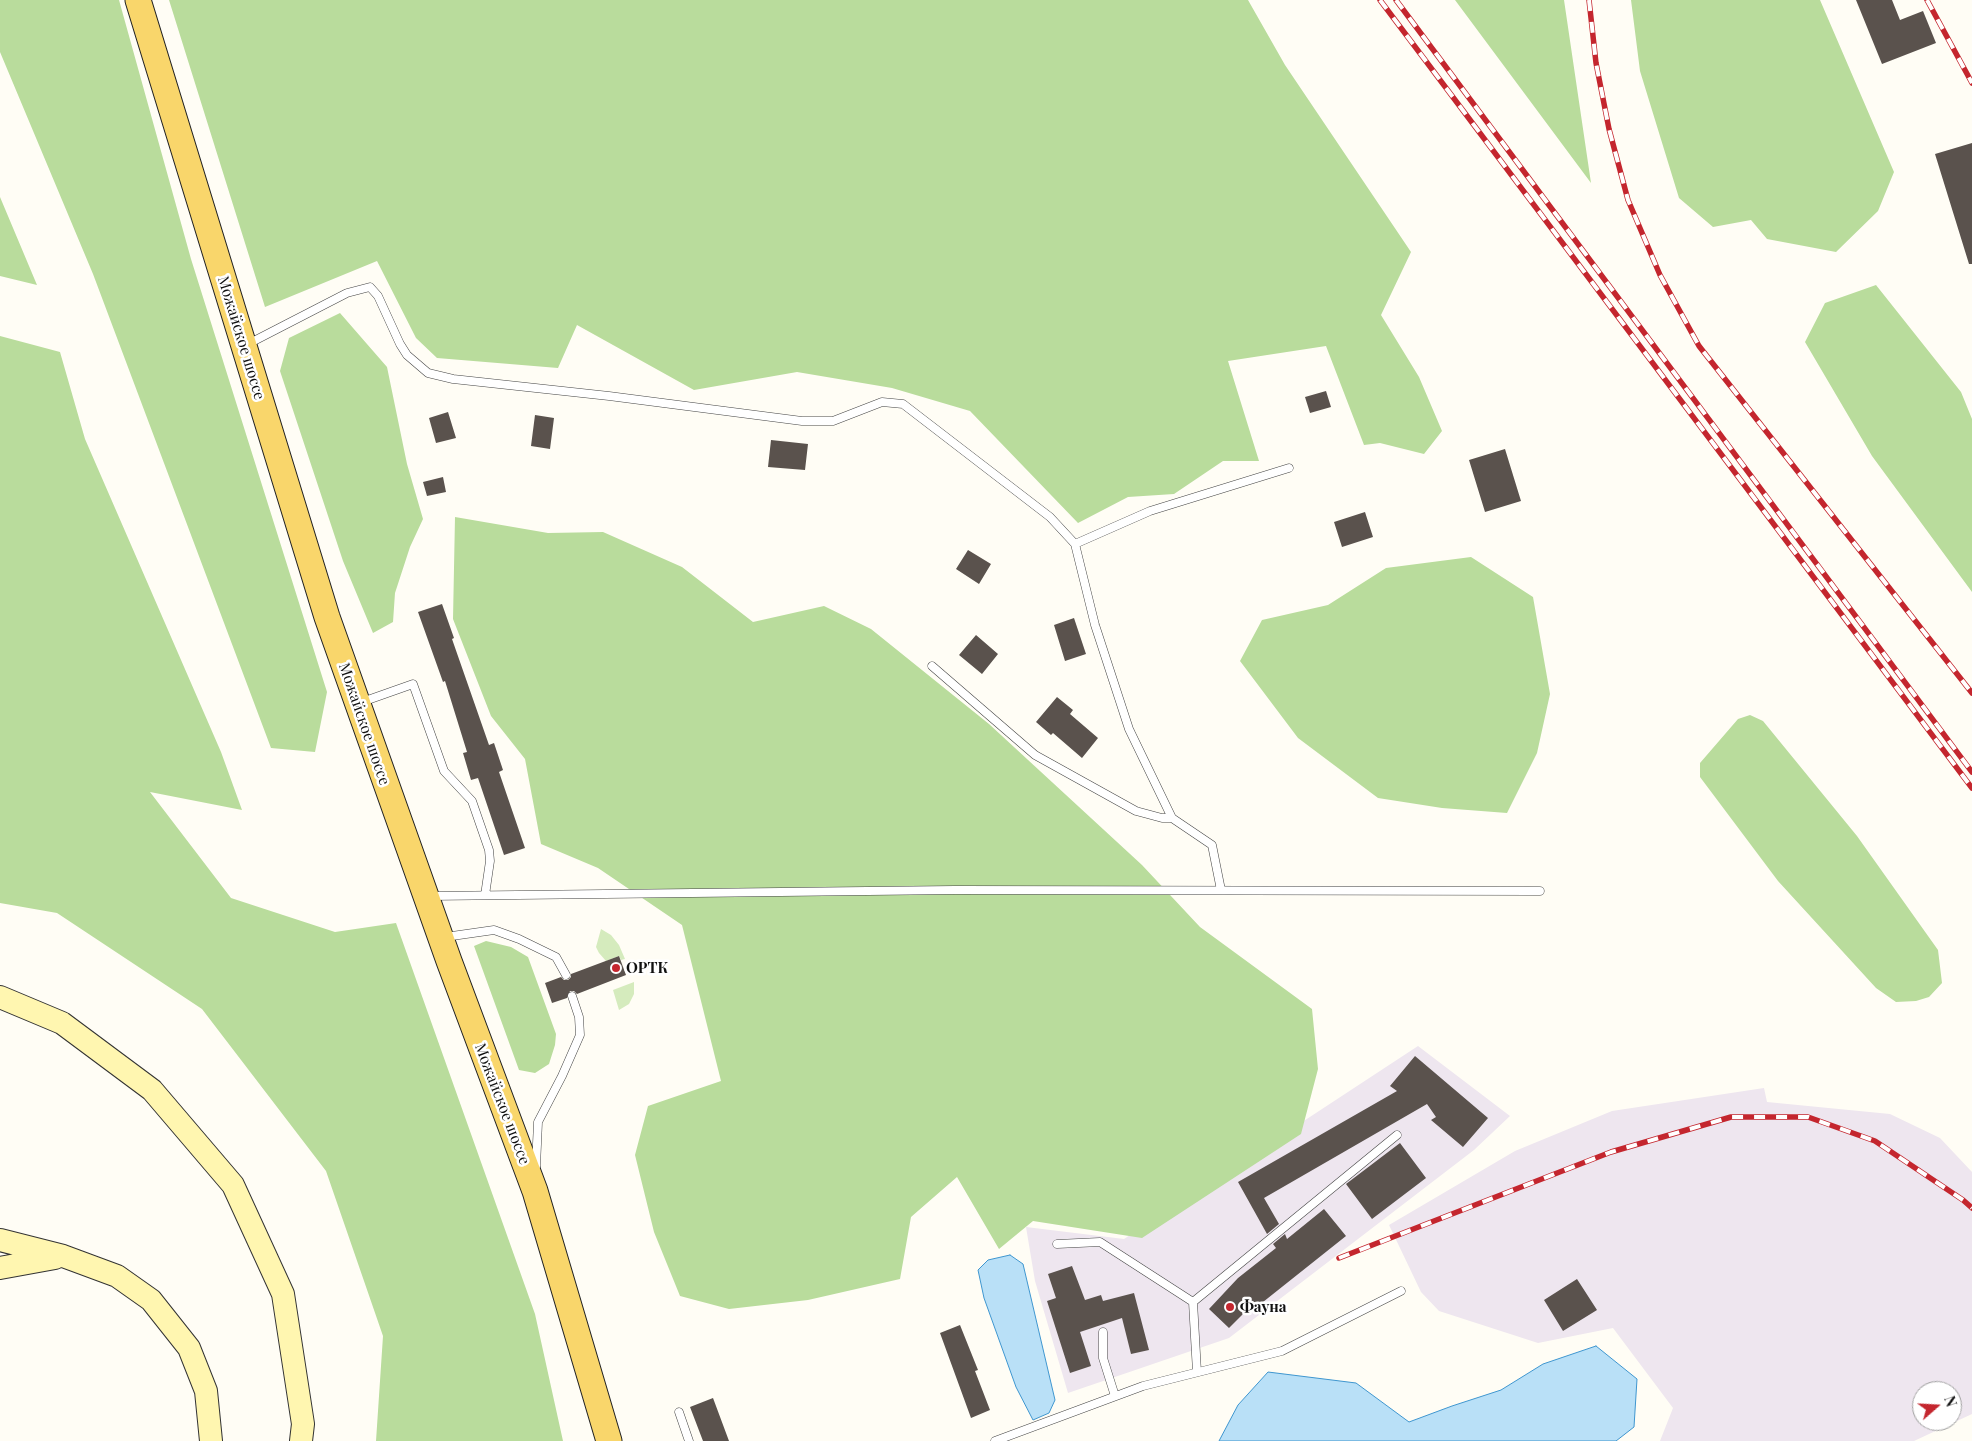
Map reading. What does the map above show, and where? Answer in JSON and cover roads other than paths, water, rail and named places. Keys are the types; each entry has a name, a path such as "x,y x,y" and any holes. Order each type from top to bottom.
{"main road":[{"name":"Можайское шоссе","path":"138,0 326,617 440,938 535,1191 610,1441"},
{"path":"0,998 62,1024 152,1090 233,1184 283,1294 303,1424 301,1441"},
{"path":"0,1240 63,1256 116,1276 151,1300 189,1348 206,1391 211,1441"},
{"path":"0,1268 63,1256"}],"lane":[{"path":"244,346 347,293 370,287 378,296 407,355 428,373 452,379 802,420 833,421 882,402 903,404 1050,517 1074,544 1095,625 1129,729 1172,818 1212,846 1221,890"},
{"path":"1074,544 1150,511 1288,468"},
{"path":"932,666 1035,755 1136,811 1162,818 1172,818"},
{"path":"357,704 412,684 444,771 472,801 489,850 490,861 485,895"},
{"path":"425,896 956,890 1540,891"},
{"path":"440,938 494,930 519,939 556,957 566,975"},
{"path":"535,1191 538,1122 562,1076 580,1035 579,1017 572,996"},
{"path":"1193,1302 1397,1134"},
{"path":"1057,1244 1100,1242 1193,1302"},
{"path":"995,1441 1143,1386 1282,1351 1401,1291"},
{"path":"1193,1302 1197,1372"},
{"path":"1103,1332 1104,1358 1115,1396"},
{"path":"678,1412 689,1441"}],"water":[{"path":"1010,1255 1023,1264 1055,1400 1049,1413 1033,1420 1016,1387 984,1298 978,1270 988,1260"},
{"path":"1596,1346 1637,1379 1634,1427 1616,1441 1219,1441 1238,1405 1268,1372 1356,1383 1409,1422 1501,1390 1543,1364"}],"railway":[{"path":"1380,0 1972,788"},
{"path":"1396,0 1972,772"},
{"path":"1589,0 1596,63 1609,129 1628,200 1660,275 1699,346 1972,693"},
{"path":"1927,0 1972,83"},
{"path":"1339,1258 1611,1152 1731,1117 1808,1117 1875,1141 1972,1208"}],"place":[{"name":"ОРТК","path":"616,968"},
{"name":"Фауна","path":"1230,1307"}]}
